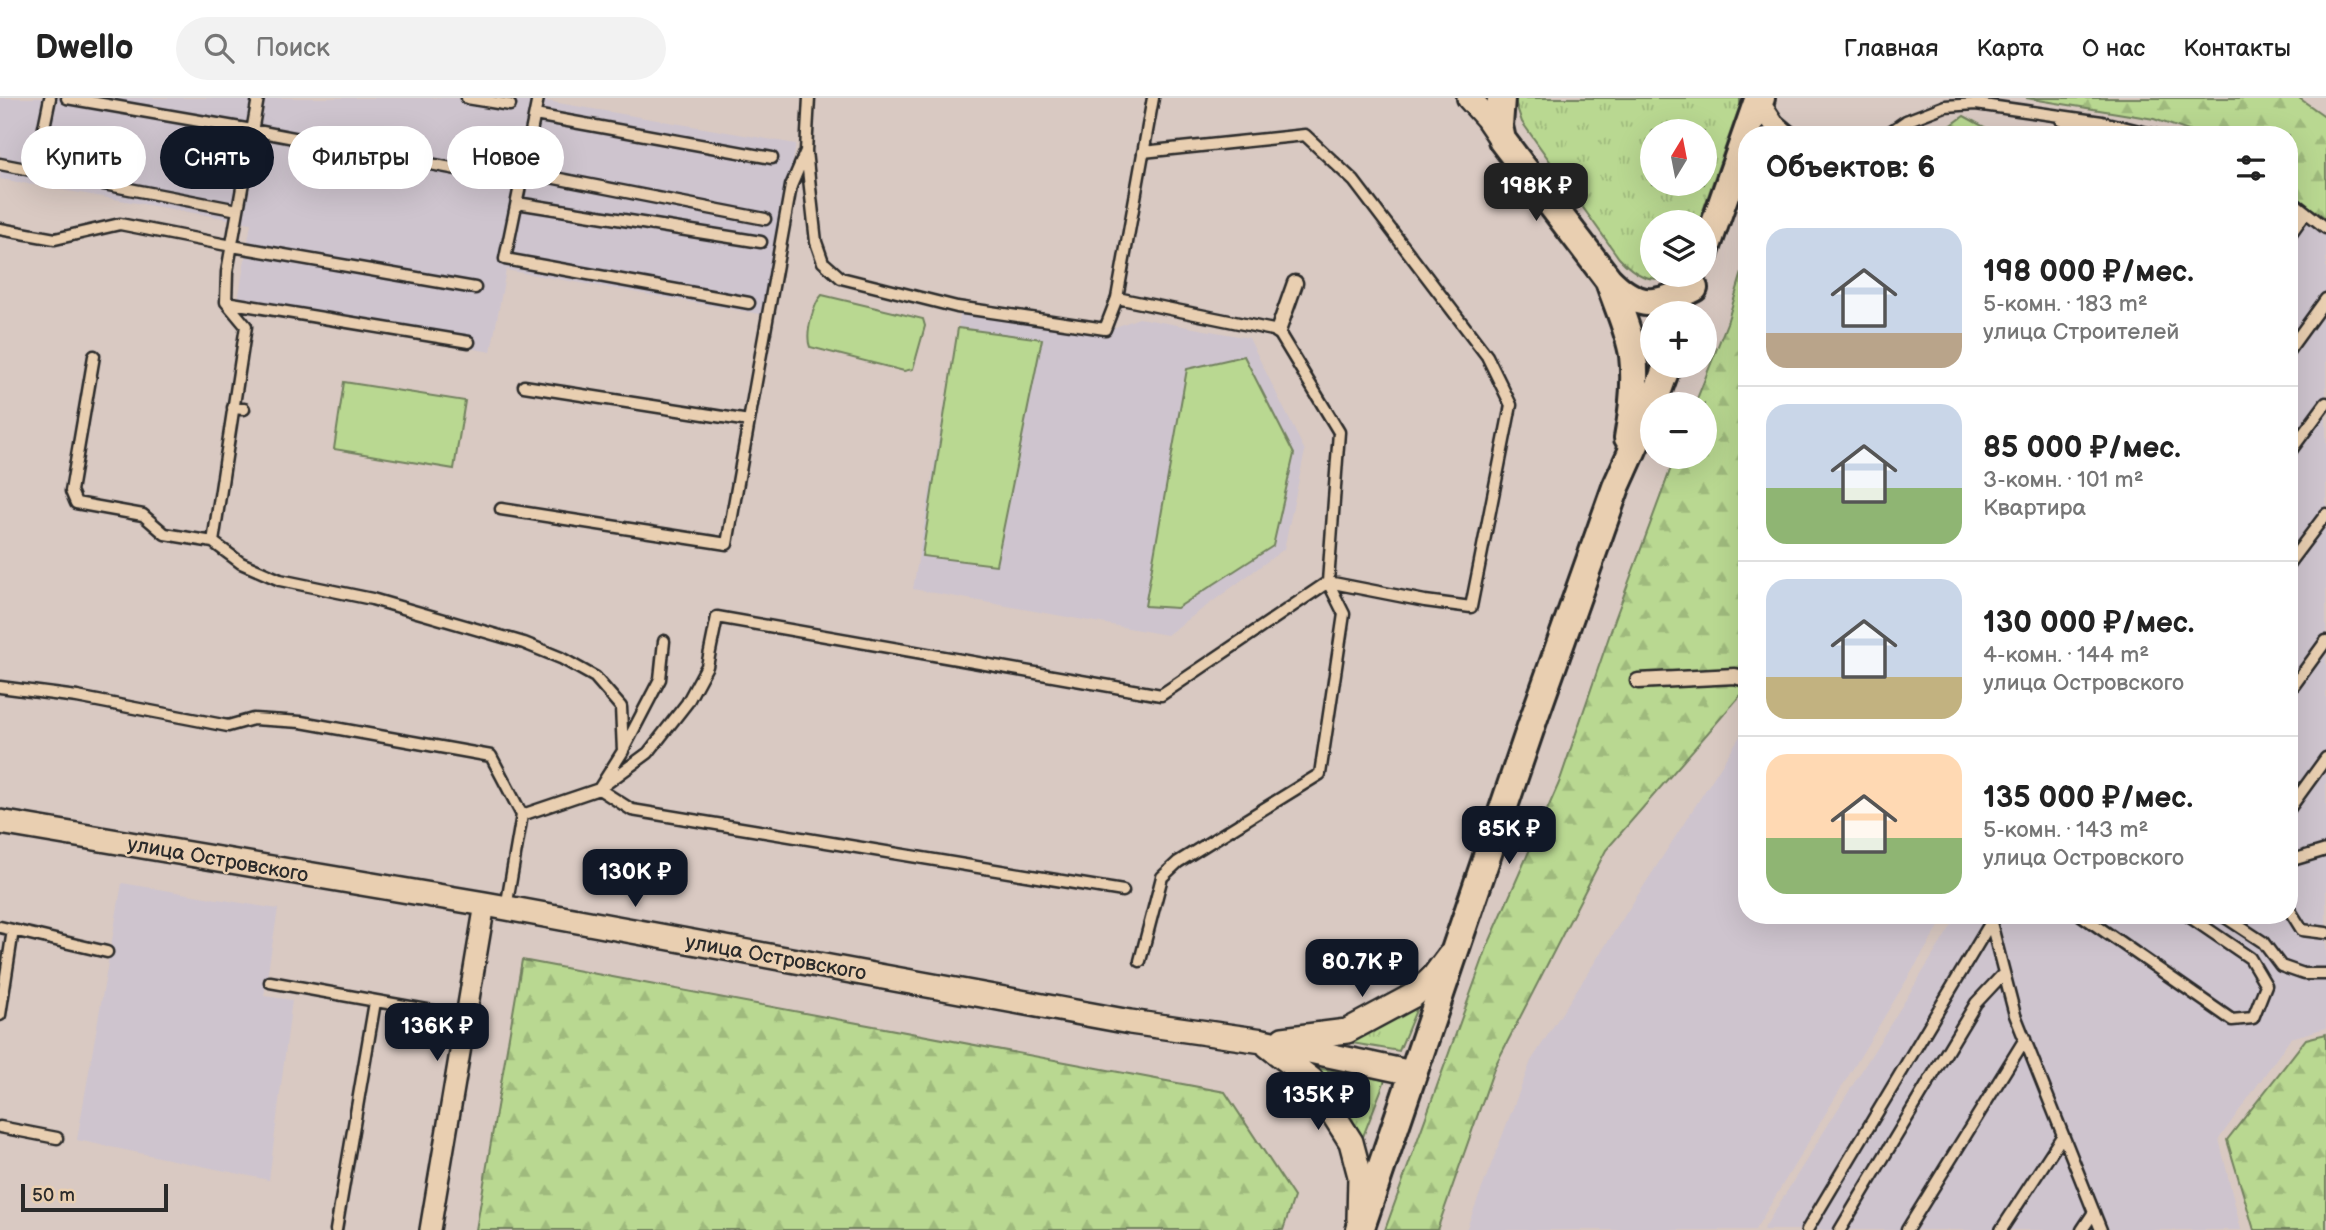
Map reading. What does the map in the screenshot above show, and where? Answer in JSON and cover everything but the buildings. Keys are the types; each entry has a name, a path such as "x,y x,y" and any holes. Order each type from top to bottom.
{"main road":[{"path":"1501,98 1499,127 1502,140 1608,279 1630,298 1654,303 1669,301 1688,287"},
{"path":"1752,126 1759,99"},
{"path":"1717,222 1736,189"},
{"path":"1608,279 1628,333 1633,355 1633,410 1616,487"},
{"path":"1359,1230 1616,487 1640,434"}],"street":[{"path":"1469,98 1502,140"},
{"path":"1759,99 1776,126"},
{"path":"1278,331 1295,283"},
{"path":"1638,681 1738,678"},
{"name":"улица Островского","path":"0,822 495,906 1130,1022 1263,1041"},
{"path":"430,1230 466,1017 495,906"},
{"path":"1263,1041 1347,1031 1413,995 1434,976 1457,944"},
{"path":"1263,1041 1412,1073"},
{"path":"1263,1041 1311,1079 1351,1142 1360,1176 1359,1230"}],"lane":[{"path":"44,126 50,98"},
{"path":"67,98 229,126"},
{"path":"253,126 257,98"},
{"path":"467,98 510,105"},
{"path":"533,126 538,98"},
{"path":"809,98 806,151 816,242 823,262 841,278 957,307 1105,329 1117,298 1153,98"},
{"path":"1899,126 1945,106 1976,104 2119,126"},
{"path":"2048,114 2075,126"},
{"path":"535,115 772,158"},
{"path":"274,134 447,167"},
{"path":"522,815 599,789 648,753 687,703 707,666 717,617 1161,695 1328,582 1471,607 1511,405 1487,356 1354,181 1305,135 1143,152"},
{"path":"501,509 727,544 791,186 806,151"},
{"path":"0,164 21,168"},
{"path":"564,180 765,219"},
{"path":"129,189 238,210"},
{"path":"213,542 239,408 246,326 226,302 242,189"},
{"path":"520,189 505,259 749,303"},
{"path":"517,203 761,242"},
{"path":"2298,206 2326,228"},
{"path":"2298,223 2306,212"},
{"path":"0,229 55,239 120,224 475,288"},
{"path":"1117,298 1278,331 1339,432 1328,582 1344,614 1320,774 1178,862 1163,877 1139,961"},
{"path":"2298,338 2326,299"},
{"path":"226,302 469,342"},
{"path":"94,356 71,491 76,503 143,515 165,534 213,542 241,563 280,580 372,599 524,643 561,658 595,677 621,707 623,751"},
{"path":"524,386 749,421"},
{"path":"2298,441 2326,403"},
{"path":"2298,551 2326,514"},
{"path":"599,789 623,751 660,679 664,641"},
{"path":"2298,680 2326,641"},
{"path":"0,687 77,697 228,726 253,719 301,722 491,756 522,815 495,906"},
{"path":"2298,797 2326,758"},
{"path":"599,789 632,810 1123,891"},
{"path":"2298,858 2326,850"},
{"path":"1807,1230 1987,924"},
{"path":"1991,924 2015,1015 2101,1230"},
{"path":"2094,924 2232,1020 2253,1018 2266,985 2250,958 2201,924"},
{"path":"2236,924 2263,942 2281,966 2304,974 2326,974"},
{"path":"2298,924 2302,930 2326,933"},
{"path":"0,927 107,952"},
{"path":"0,1015 13,930"},
{"path":"1840,1230 1976,1003 2004,973"},
{"path":"270,982 466,1017"},
{"path":"336,1230 375,1002"},
{"path":"1907,1230 2025,1039"},
{"path":"0,1127 57,1138"},
{"path":"2001,1230 2063,1135"},
{"path":"2082,1230 2094,1212"}],"shaded area":[{"path":"0,98 529,98 796,144 766,315 506,270 491,352 237,307 251,223 57,189 146,189 146,126 21,126 21,183 0,179"},
{"path":"2298,212 2326,233 2326,1028 2291,1038 2219,1139 2241,1230 1763,1230 1952,924 2298,924"},
{"path":"961,310 1105,331 1139,318 1249,338 1305,451 1284,549 1167,635 913,589"},
{"path":"1738,739 1738,924 1941,924 1755,1230 1466,1230 1531,1061"},
{"path":"122,883 278,909 264,996 292,1000 269,1180 77,1140"}],"green space":[{"path":"1514,98 1740,98 1740,105 1717,171 1717,119 1640,119 1640,196 1708,196 1703,210 1640,210 1640,274 1619,258 1522,122"},
{"path":"2026,98 2299,98 2326,117 2326,218 2298,199 2298,126 2174,126 2154,119"},
{"path":"1964,116 1982,126 1950,126"},
{"path":"1738,286 1738,698 1606,850 1495,1066 1437,1230 1385,1230 1488,945 1559,783 1615,619 1671,469 1717,469 1717,392 1700,392 1705,378 1717,378 1717,348"},
{"path":"822,295 923,319 925,326 913,369 904,371 810,347 808,335 811,320"},
{"path":"958,328 1042,339 996,565 922,556"},
{"path":"1244,356 1294,454 1273,546 1177,608 1145,606 1187,369"},
{"path":"344,382 465,401 454,469 334,449"},
{"path":"522,960 1225,1092 1294,1197 1283,1230 476,1230"},
{"path":"1419,1003 1399,1051 1340,1041"},
{"path":"2326,1034 2326,1230 2254,1230 2227,1140 2306,1039"},
{"path":"1316,1068 1385,1080 1362,1139"}]}
